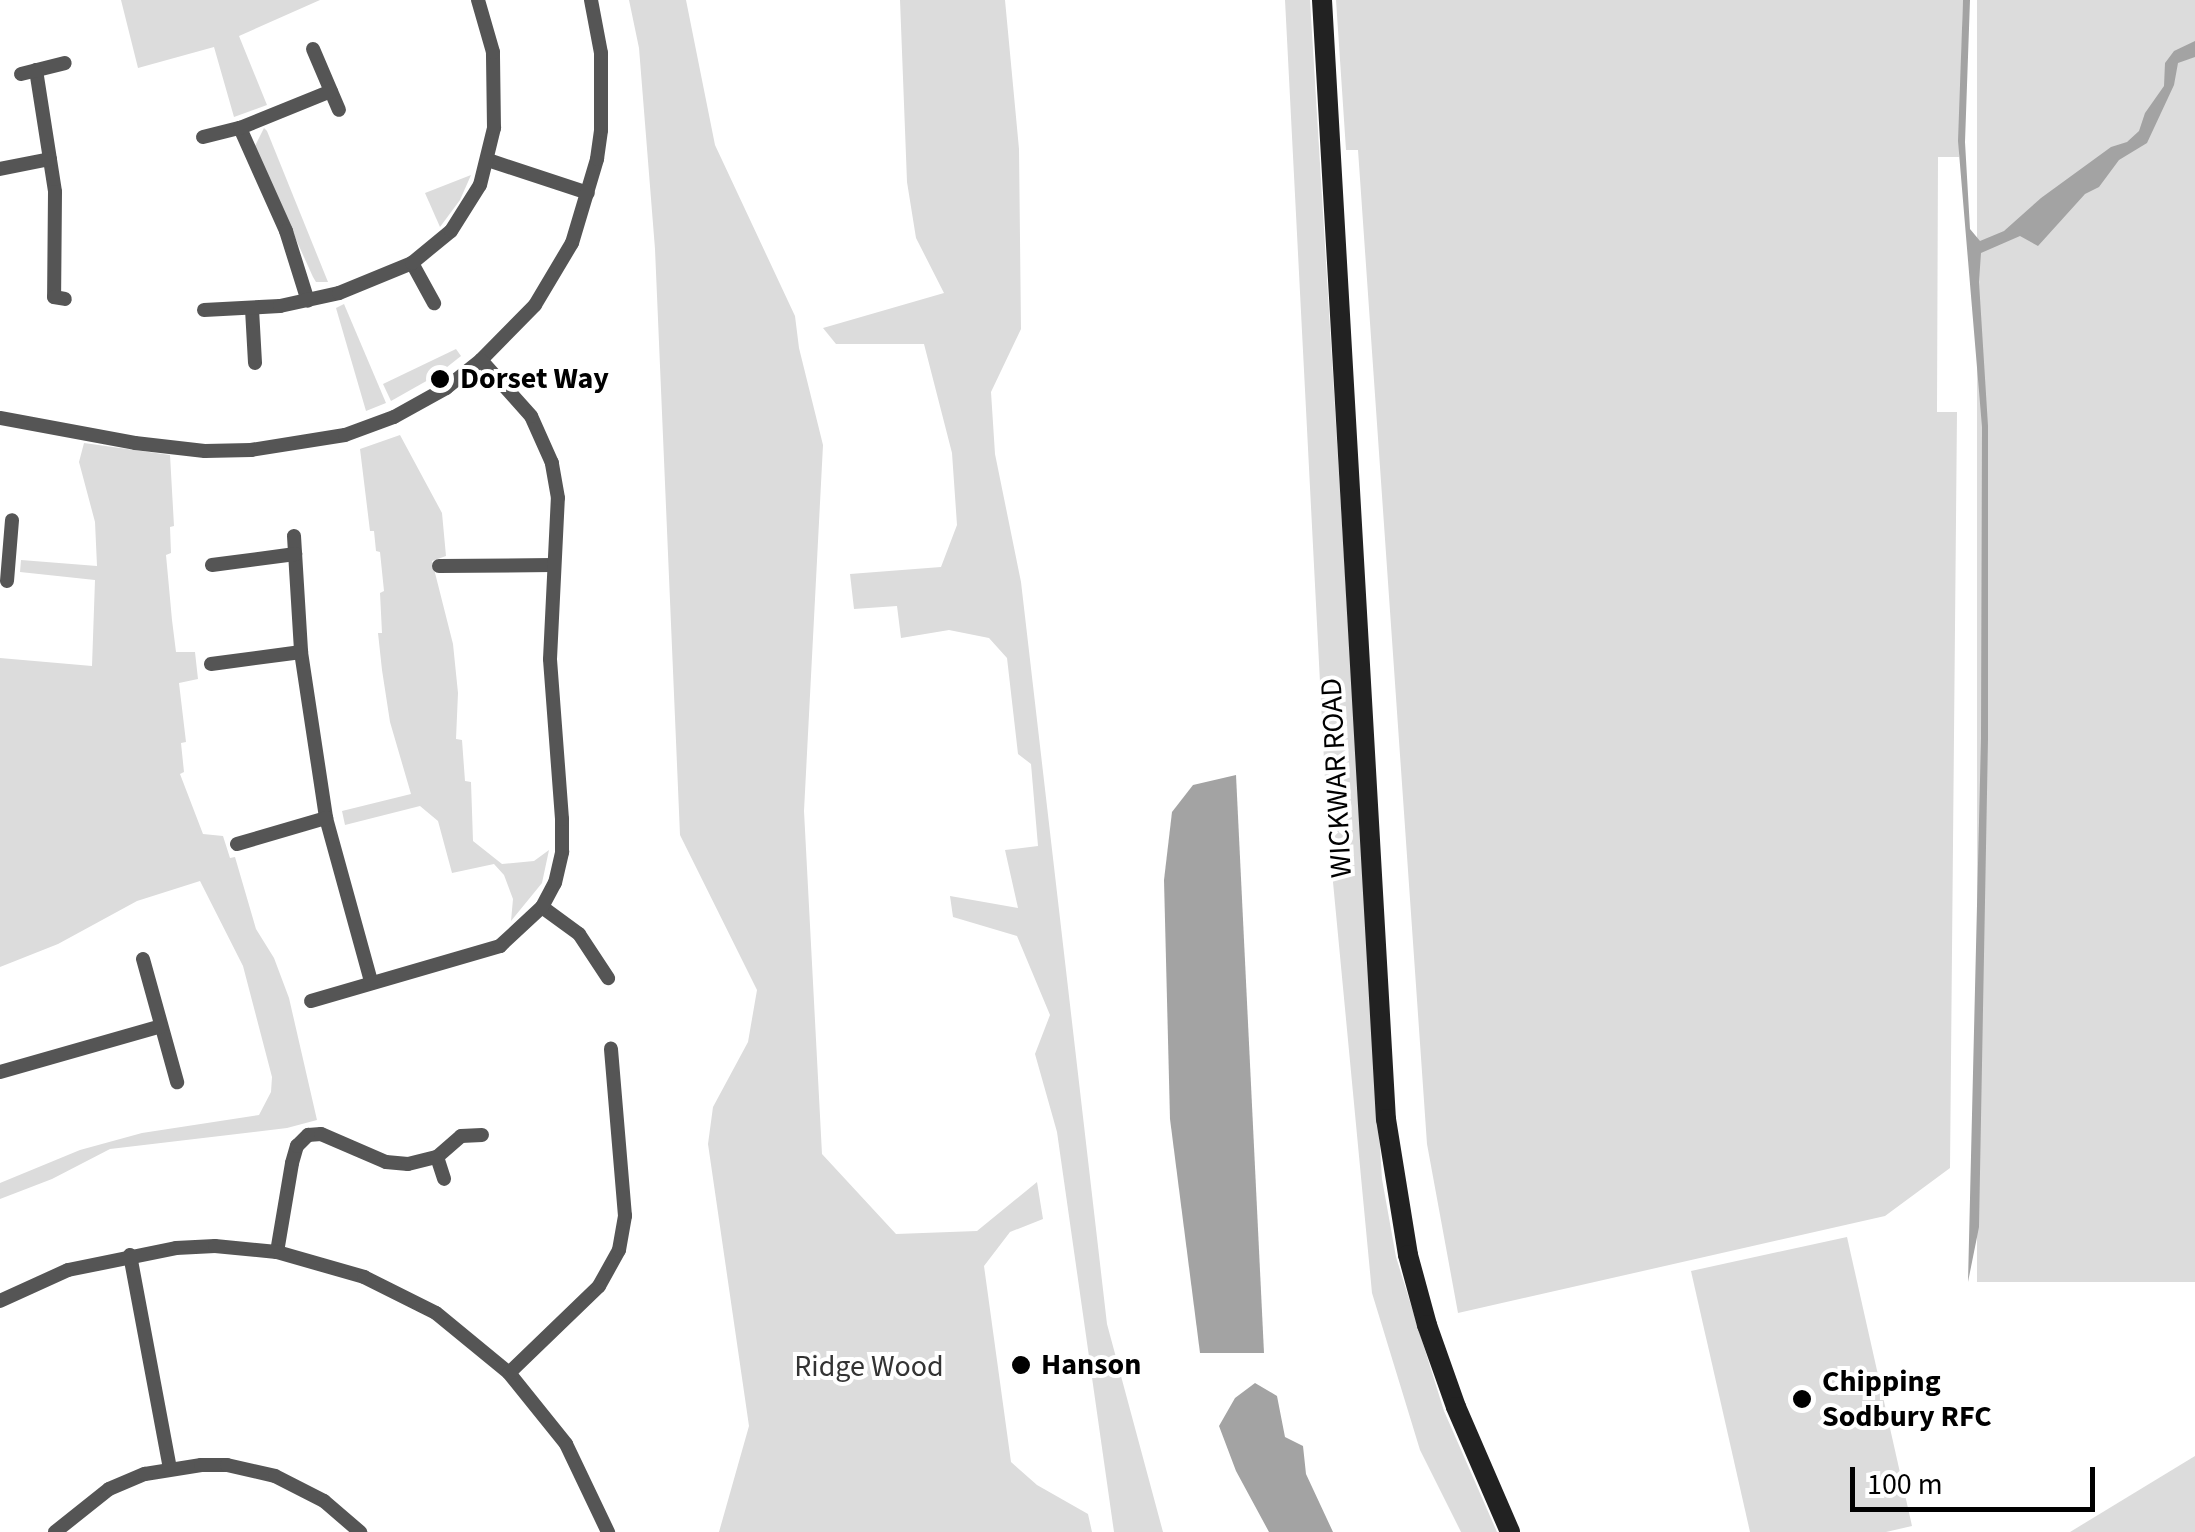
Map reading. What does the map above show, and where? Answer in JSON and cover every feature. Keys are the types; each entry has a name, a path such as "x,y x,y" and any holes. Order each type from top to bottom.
{"main road":[{"name":"WICKWAR ROAD","path":"1322,0 1388,1138 1408,1255 1428,1325 1456,1407 1510,1532"}],"street":[{"path":"204,310 252,309 308,301 412,264 459,220 480,185 488,160 496,77 478,0"},
{"path":"0,418 187,449 284,447 345,435 394,417 446,388 481,360 535,304 572,243 597,159 603,96 601,53 590,0"},
{"path":"313,49 339,110"},
{"path":"65,63 29,72 55,192 54,297 65,298"},
{"path":"203,137 240,128 331,91"},
{"path":"240,128 286,231 308,301"},
{"path":"0,169 50,159"},
{"path":"488,160 588,193"},
{"path":"412,264 434,303"},
{"path":"252,309 255,363"},
{"path":"310,1000 500,946 542,907 555,883 562,852 550,660 558,498 552,463 531,416 481,360"},
{"path":"8,581 5,542 12,520"},
{"path":"294,536 302,652 326,818 371,982"},
{"path":"212,565 295,554"},
{"path":"440,566 457,558 554,565"},
{"path":"211,664 302,652"},
{"path":"237,844 326,818"},
{"path":"542,907 579,934 608,978"},
{"path":"143,959 177,1082"},
{"path":"0,1072 161,1026"},
{"path":"509,1374 598,1286 619,1250 625,1216 611,1049"},
{"path":"278,1252 292,1163 297,1146 308,1135 322,1134 386,1162 408,1164 437,1157 461,1136 482,1135"},
{"path":"437,1157 444,1179"},
{"path":"0,1301 68,1270 130,1255 214,1246 278,1252 324,1263 400,1292 462,1330 509,1374 566,1444 608,1532"},
{"path":"130,1255 170,1468"},
{"path":"55,1532 109,1490 170,1468 227,1465 274,1476 324,1501 360,1532"}],"green space":[{"path":"121,0 320,0 239,36 267,105 234,117 214,47 138,68"},
{"name":"Ridge Wood","path":"629,0 686,0 715,145 795,316 823,445 804,811 822,1154 896,1234 977,1231 1037,1182 1043,1219 1010,1232 984,1266 1011,1462 1037,1485 1088,1514 1092,1532 719,1532 749,1426 708,1144 713,1107 748,1042 757,990 680,835 655,249 639,48"},
{"path":"900,0 1005,0 1019,149 1021,329 991,392 995,454 1021,582 1107,1324 1163,1532 1114,1532 1057,1132 1035,1054 1050,1015 1017,936 953,917 950,896 1018,908 1005,850 1038,846 1031,764 1018,754 1007,658 989,638 949,630 901,638 897,606 854,609 850,574 941,567 957,525 952,453 924,344 836,344 823,328 944,293 916,238 907,182"},
{"path":"1285,0 1310,0 1382,1179 1396,1257 1444,1411 1497,1532 1461,1532 1420,1450 1372,1293 1327,819"},
{"path":"1336,0 1963,0 1959,157 1938,157 1937,412 1957,412 1950,1168 1885,1216 1458,1313 1427,1144 1358,150 1346,150"},
{"path":"1977,0 2195,0 2195,1282 1977,1282"},
{"path":"264,128 328,282 316,282 313,277 266,173 255,146"},
{"path":"471,175 460,200 440,227 425,193"},
{"path":"344,304 386,403 366,411 336,308"},
{"path":"456,349 461,356 437,375 391,401 383,384"},
{"path":"400,435 442,513 446,556 432,561 453,644 458,693 456,739 462,740 465,781 471,782 473,841 502,864 534,861 549,850 542,883 511,921 513,899 504,875 494,864 452,873 438,821 420,806 345,825 342,811 411,794 390,722 382,670 378,633 382,633 380,593 384,591 380,552 376,551 374,531 370,531 360,449"},
{"path":"84,443 170,455 174,526 170,527 171,553 166,555 176,652 195,652 198,679 179,683 186,742 181,743 184,772 180,774 203,834 223,836 230,858 235,857 256,929 274,958 289,998 317,1120 287,1128 110,1149 52,1179 0,1199 0,1183 80,1150 142,1133 259,1115 271,1092 272,1077 243,966 200,881 137,901 58,944 0,967 0,658 92,666 95,580 20,572 21,560 97,566 95,522 79,462"},
{"name":"Chipping Sodbury RFC","path":"1847,1237 1912,1526 1886,1532 1750,1532 1691,1271"},
{"path":"2195,1456 2195,1532 2070,1532"}],"shaded area":[{"path":"1963,0 1970,0 1965,142 1970,229 1980,241 2004,231 2041,198 2139,131 2145,113 2164,86 2165,63 2174,51 2195,41 2195,57 2178,63 2174,85 2147,143 2119,160 2099,187 2085,194 2038,246 2020,236 1981,253 1979,282 1988,426 1988,739 1979,1227 1968,1282 1981,738 1982,427 1958,141"},
{"path":"1236,775 1264,1353 1200,1353 1170,1119 1164,880 1172,812 1193,785"},
{"path":"1255,1383 1277,1396 1285,1437 1303,1446 1306,1474 1333,1532 1269,1532 1236,1471 1219,1426 1235,1398"}],"place":[{"name":"Dorset Way","path":"440,379"},
{"name":"Hanson","path":"1021,1365"},
{"name":"Chipping Sodbury RFC","path":"1802,1399"}]}
